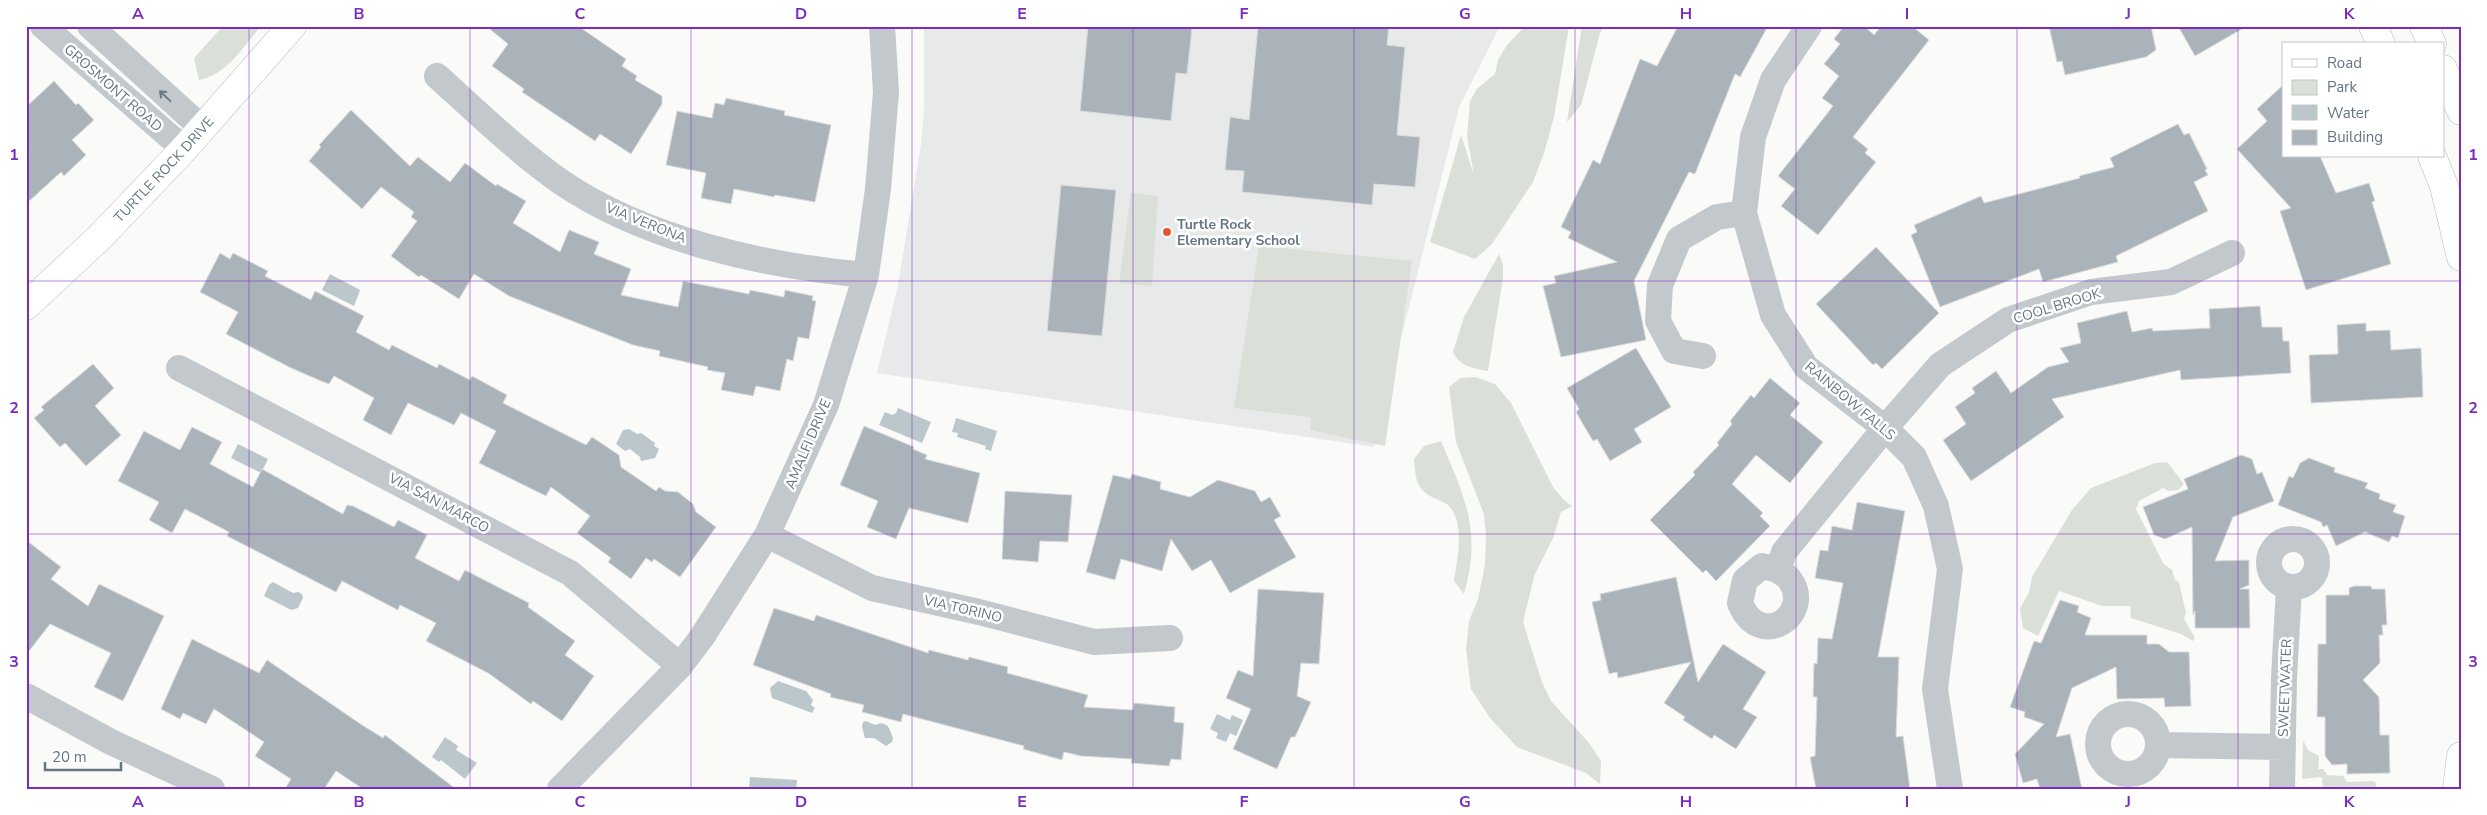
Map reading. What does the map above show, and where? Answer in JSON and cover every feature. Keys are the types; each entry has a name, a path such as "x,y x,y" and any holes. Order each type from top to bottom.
{"street":[{"name":"GROSMONT ROAD","path":"43,26 184,149"},
{"name":"GROSMONT ROAD","path":"90,26 202,128"},
{"name":"TURTLE ROCK DRIVE","path":"26,306 100,237 184,149 292,26"},
{"name":"AMALFI DRIVE","path":"560,789 680,666 702,637 767,535 826,406 866,275 878,189 886,92 882,26"},
{"name":"RAINBOW FALLS","path":"1809,26 1773,80 1753,137 1744,213 1774,315 1806,367 1885,428 1914,457 1936,506 1950,569 1935,688 1950,789"},
{"path":"2372,26 2380,42"},
{"path":"2424,26 2431,42"},
{"path":"2444,71 2461,110"},
{"name":"VIA VERONA","path":"437,76 498,131 561,182 616,215 695,243 811,270 866,275"},
{"path":"2433,158 2444,186 2461,257"},
{"path":"1703,356 1674,351 1658,321 1660,284 1679,238 1717,217 1744,213"},
{"name":"COOL BROOK","path":"1778,570 1784,552 1940,364 2008,320 2091,292 2171,282 2232,253"},
{"name":"VIA SAN MARCO","path":"179,368 570,573 680,666"},
{"name":"VIA TORINO","path":"767,535 872,588 978,612 1094,642 1170,638"},
{"name":"SWEETWATER","path":"2282,789 2289,587"},
{"path":"26,696 111,742 212,789"},
{"path":"2158,745 2283,747"},
{"path":"2457,789 2461,756"}],"shaded area":[{"name":"Turtle Rock Elementary School","path":"924,26 1500,26 1459,107 1374,447 877,373 898,285 921,144 924,110"}],"green space":[{"path":"223,26 261,26 226,66 209,77 199,80 194,58"},
{"path":"1525,26 1569,26 1554,117 1544,153 1533,182 1492,244 1475,259 1430,242 1461,135 1474,175 1467,136 1470,101 1477,89 1495,74 1498,60 1507,45"},
{"path":"1582,26 1605,26 1600,33 1581,105 1567,122"},
{"path":"1131,193 1158,196 1152,286 1119,283"},
{"path":"1259,246 1412,261 1385,446 1310,430 1311,417 1234,408"},
{"path":"1499,254 1503,264 1503,278 1488,371 1463,364 1453,352 1464,317"},
{"path":"1475,377 1495,384 1511,403 1553,487 1572,506 1561,512 1553,538 1535,574 1523,622 1542,682 1551,701 1589,743 1601,761 1600,784 1586,773 1517,747 1490,718 1471,689 1466,649 1469,621 1478,599 1485,565 1486,535 1484,514 1456,442 1449,387 1460,378"},
{"path":"1441,441 1464,498 1471,533 1469,572 1464,594 1454,581 1459,531 1454,512 1448,505 1434,498 1420,487 1415,472 1414,459 1424,446"},
{"path":"2167,462 2184,484 2178,490 2168,491 2163,488 2139,501 2136,509 2163,563 2172,570 2175,580 2179,582 2186,613 2184,619 2195,638 2193,641 2181,634 2131,618 2130,606 2102,606 2059,591 2038,636 2023,628 2020,609 2029,592 2032,577 2072,510 2091,488 2155,463"},
{"path":"2303,740 2308,750 2319,756 2318,769 2323,769 2327,775 2343,776 2347,782 2374,781 2377,784 2374,789 2323,789 2322,777 2302,779"}],"water":[{"path":"330,274 360,290 354,306 322,290"},
{"path":"898,408 931,422 922,443 879,425 885,412 892,415 896,413"},
{"path":"956,418 997,431 991,451 985,449 986,446 957,437 958,433 952,432"},
{"path":"629,429 637,434 641,433 655,443 654,446 659,449 655,458 641,461 640,457 630,449 625,451 616,444 623,430"},
{"path":"238,444 268,459 261,473 231,458"},
{"path":"273,582 293,593 298,592 302,594 303,598 298,608 291,610 264,596 269,585"},
{"path":"778,681 806,691 813,700 811,705 815,708 812,713 772,698 770,688"},
{"path":"1217,714 1230,720 1232,715 1243,720 1236,736 1230,733 1226,742 1216,738 1218,733 1210,729"},
{"path":"866,721 875,725 882,723 888,726 893,738 892,742 886,746 874,738 865,738 862,727 863,722"},
{"path":"445,737 458,746 456,750 477,763 465,779 441,760 439,762 432,757"},
{"path":"750,777 797,780 796,789 749,789"}],"building":[{"path":"486,26 578,26 626,59 622,66 637,76 635,80 662,96 662,104 631,154 600,134 595,141 522,92 524,89 492,66 508,44"},
{"path":"1088,26 1181,26 1192,29 1187,74 1176,73 1171,121 1080,111"},
{"path":"1258,26 1389,26 1387,45 1405,47 1397,135 1420,137 1415,187 1374,184 1372,205 1242,192 1244,171 1225,170 1230,117 1249,120"},
{"path":"1678,26 1768,26 1740,77 1735,74 1695,174 1689,172 1634,281 1646,340 1561,357 1543,286 1556,283 1554,276 1617,262 1568,238 1571,232 1561,227 1593,160 1600,164 1640,59 1657,66"},
{"path":"1844,26 1864,26 1874,35 1881,26 1912,26 1929,40 1853,137 1868,149 1865,153 1876,162 1818,235 1781,206 1795,189 1778,176 1833,106 1822,98 1839,76 1824,64 1840,44 1834,39"},
{"path":"2049,26 2151,26 2156,50 2146,57 2065,75 2062,61 2057,62"},
{"path":"2178,26 2247,26 2195,56"},
{"path":"54,81 76,105 78,103 94,120 72,140 86,155 64,176 61,172 26,204 26,107"},
{"path":"2282,86 2282,158 2321,158 2336,193 2369,183 2375,201 2372,202 2391,264 2306,290 2280,211 2291,208 2237,149 2267,121 2257,109"},
{"path":"726,98 785,111 784,115 831,125 815,202 775,195 774,197 734,189 731,204 701,198 706,173 666,165 677,111 712,118 715,103 724,105"},
{"path":"351,110 410,166 418,157 450,182 465,163 496,186 497,184 526,201 513,223 560,252 569,230 599,242 594,254 631,269 621,295 678,307 683,281 749,294 750,290 784,297 785,290 813,296 812,300 816,301 809,339 798,337 793,361 787,359 780,391 756,386 753,396 721,390 725,373 707,370 708,367 659,356 660,351 633,345 509,296 474,274 459,299 421,275 419,277 391,256 417,221 411,217 414,212 381,187 362,209 309,161 321,147 319,145"},
{"path":"2178,124 2184,135 2189,133 2207,169 2205,170 2208,175 2194,182 2208,211 2116,256 2118,262 2043,282 2039,269 1940,307 1911,235 1917,232 1914,225 1981,196 1984,203 2080,178 2079,176 2114,167 2110,158"},
{"path":"1061,185 1116,190 1102,336 1047,331"},
{"path":"1876,247 1939,313 1882,369 1876,363 1873,365 1816,304"},
{"path":"220,253 230,259 233,253 268,271 265,276 311,300 315,291 364,316 356,332 389,350 392,345 437,368 439,364 470,380 472,376 507,395 503,403 586,445 592,437 619,455 621,467 656,491 659,487 665,491 678,492 693,504 696,512 716,527 680,577 654,559 652,562 646,558 631,579 608,562 611,558 577,533 590,516 551,487 546,496 479,463 496,431 461,413 454,425 408,403 391,435 363,420 374,398 334,376 329,384 321,381 291,368 226,334 238,312 200,292"},
{"path":"2260,306 2262,327 2282,327 2283,341 2289,341 2291,373 2181,380 2180,370 2052,399 2064,417 1971,481 1943,440 1966,424 1955,407 1975,393 1972,388 1996,371 2011,393 2048,367 2069,362 2060,348 2081,343 2077,323 2127,311 2132,332 2152,328 2153,331 2210,328 2209,309"},
{"path":"2366,323 2366,331 2390,330 2391,350 2421,348 2423,397 2311,403 2309,355 2338,354 2337,325"},
{"path":"1636,348 1671,407 1634,429 1642,442 1610,461 1597,439 1593,441 1584,426 1576,412 1579,409 1567,388"},
{"path":"93,364 114,388 95,406 121,435 86,466 65,443 60,447 34,418 44,410 41,407"},
{"path":"1770,378 1800,403 1790,415 1823,442 1790,483 1756,455 1732,484 1763,513 1760,516 1770,526 1716,581 1706,570 1703,573 1650,520 1695,475 1693,472 1719,445 1717,443 1732,424 1730,421 1751,395 1754,398"},
{"path":"864,426 914,447 913,449 927,455 925,459 980,473 968,523 909,508 896,539 867,527 878,501 840,485"},
{"path":"192,427 222,442 210,464 253,487 262,469 343,514 347,505 353,506 394,527 398,520 427,535 415,558 459,581 465,570 529,603 528,607 575,641 565,655 594,676 562,721 533,701 531,704 488,673 426,641 436,623 400,605 398,610 342,581 336,592 227,536 229,532 185,509 172,533 149,520 159,502 118,481 144,431 180,450"},
{"path":"2241,455 2252,459 2257,474 2262,472 2274,501 2233,517 2215,561 2249,560 2249,585 2240,589 2249,589 2250,628 2195,628 2195,611 2193,615 2192,527 2165,539 2154,535 2143,507 2188,489 2184,479"},
{"path":"2309,458 2335,468 2334,472 2368,483 2365,488 2380,494 2379,499 2396,505 2393,512 2405,516 2398,538 2392,536 2389,542 2365,532 2336,546 2327,525 2323,527 2321,522 2278,505 2289,476 2293,478 2300,463"},
{"path":"1132,474 1161,482 1160,489 1190,497 1218,480 1255,491 1261,502 1270,497 1281,516 1274,520 1296,557 1230,593 1211,560 1192,571 1171,539 1162,571 1121,559 1115,580 1086,572 1113,475 1130,479"},
{"path":"1005,491 1072,495 1068,542 1040,541 1038,562 1002,559"},
{"path":"1857,502 1905,511 1878,657 1899,657 1896,737 1903,736 1910,789 1816,789 1810,757 1815,756 1817,697 1813,697 1814,663 1817,664 1818,638 1832,639 1843,583 1815,578 1820,550 1828,551 1832,526 1852,530"},
{"path":"26,540 61,567 51,579 88,606 99,584 164,616 123,701 94,687 111,653 50,624 26,655"},
{"path":"1676,577 1698,682 1723,644 1766,672 1743,709 1757,717 1736,749 1714,735 1712,739 1683,720 1685,717 1664,703 1691,662 1618,678 1617,672 1609,674 1592,602 1601,600 1600,594"},
{"path":"2354,586 2371,586 2372,589 2385,589 2387,625 2382,625 2383,635 2379,635 2380,663 2363,680 2379,697 2380,735 2389,735 2390,773 2347,774 2347,764 2332,765 2325,756 2325,717 2317,717 2318,644 2326,644 2326,595 2349,595 2349,588"},
{"path":"1258,589 1324,593 1319,664 1301,663 1297,696 1311,702 1295,737 1291,737 1277,769 1233,749 1251,709 1226,698 1238,670 1253,676"},
{"path":"2060,600 2079,606 2077,612 2091,618 2085,635 2147,635 2147,644 2159,644 2169,652 2189,652 2191,706 2165,707 2164,698 2117,699 2116,667 2072,688 2056,737 2070,734 2082,789 2040,789 2037,779 2023,783 2015,754 2044,724 2024,717 2025,712 2010,707 2034,641 2041,643"},
{"path":"774,608 814,621 816,615 928,653 929,650 968,660 969,657 1008,667 1007,673 1088,695 1084,707 1133,710 1134,703 1175,707 1174,722 1184,723 1181,760 1171,759 1169,766 1131,763 1132,759 1081,756 1064,752 1062,760 1023,749 1024,746 903,714 901,722 862,712 864,705 830,697 831,694 753,665"},
{"path":"192,639 259,673 267,660 362,725 383,738 385,735 456,789 363,789 336,771 324,789 285,789 291,779 255,756 264,742 214,709 206,724 183,713 180,719 161,709"}],"place":[{"name":"Turtle Rock Elementary School","path":"1167,232"}]}
